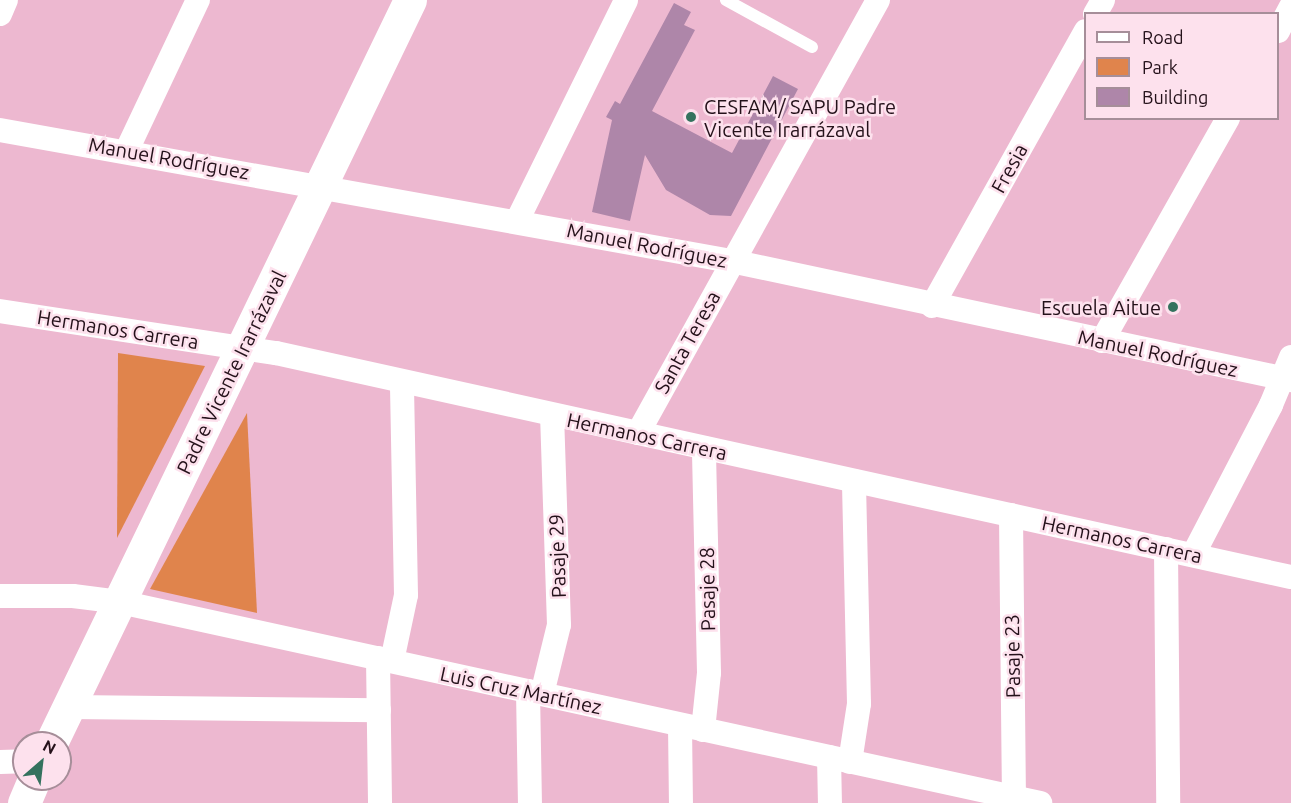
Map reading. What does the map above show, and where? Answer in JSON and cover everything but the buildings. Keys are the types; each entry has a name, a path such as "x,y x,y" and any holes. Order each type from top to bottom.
{"street":[{"path":"0,14 6,0"},
{"path":"126,150 198,0"},
{"name":"Padre Vicente Irarrázaval","path":"57,731 410,0"},
{"path":"517,221 626,0"},
{"name":"Santa Teresa","path":"638,434 731,261 878,0"},
{"path":"1279,29 1291,8"},
{"name":"Fresia","path":"932,306 1084,35"},
{"path":"1102,341 1227,120"},
{"name":"Manuel Rodríguez","path":"0,130 126,150 731,261 1102,341 1288,372"},
{"name":"Hermanos Carrera","path":"0,311 243,347 1291,577"},
{"path":"1193,555 1288,372"},
{"path":"380,803 379,710 385,660 406,595 402,382"},
{"name":"Pasaje 29","path":"530,803 535,693 559,625 552,415"},
{"name":"Pasaje 28","path":"703,730 709,673 704,448"},
{"path":"830,803 840,759 859,704 854,481"},
{"name":"Pasaje 23","path":"1006,798 1011,515"},
{"path":"1166,549 1168,803"},
{"name":"Luis Cruz Martínez","path":"0,596 73,596 120,602 840,759 1006,798 1040,803"},
{"path":"69,707 379,710"},
{"path":"680,724 681,803"}],"lane":[{"path":"726,0 812,47"}],"green space":[{"path":"118,353 205,366 117,538"},
{"path":"247,413 257,613 150,589"}],"place":[{"name":"CESFAM/ SAPU Padre Vicente Irarrázaval","path":"691,117"},
{"name":"Escuela Aitue","path":"1173,307"}]}
